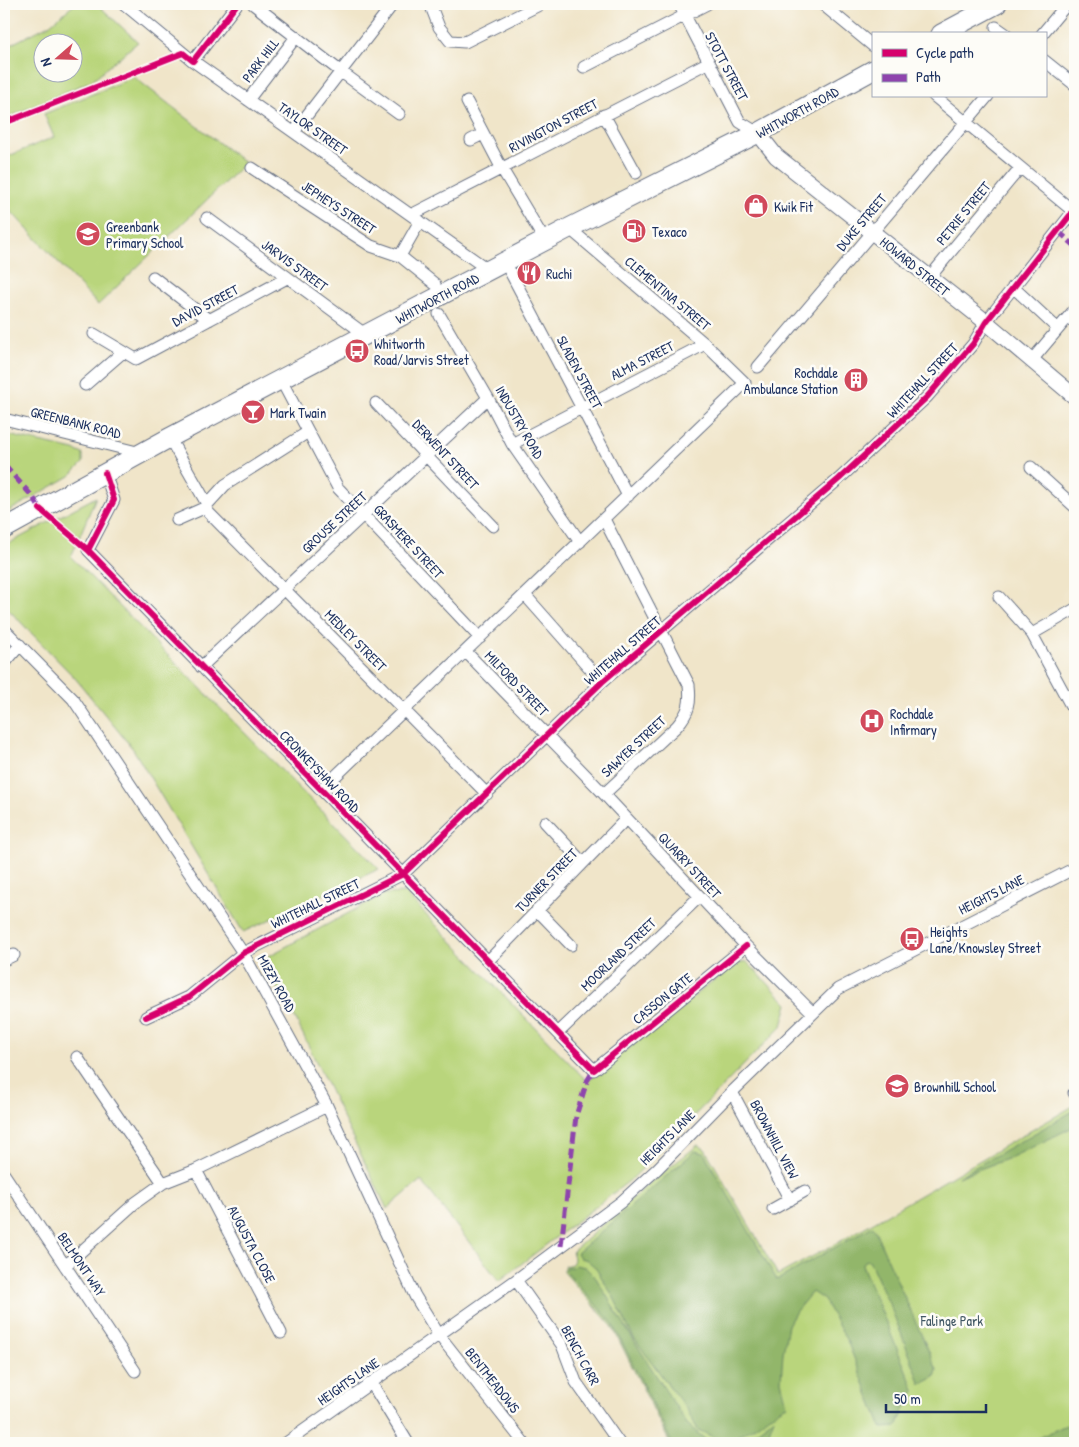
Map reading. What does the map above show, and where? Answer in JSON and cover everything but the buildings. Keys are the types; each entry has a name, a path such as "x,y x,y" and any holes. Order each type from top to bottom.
{"main road":[{"path":"945,32 997,4"},
{"name":"WHITWORTH ROAD","path":"4,529 104,473 569,228 758,134 872,71"}],"street":[{"name":"TAYLOR STREET","path":"124,4 193,61 415,218 497,267"},
{"path":"193,61 237,4"},
{"name":"PARK HILL","path":"253,4 399,114"},
{"path":"294,132 393,4"},
{"path":"430,4 439,27 450,41 465,42 541,4"},
{"name":"STOTT STREET","path":"679,4 740,122 758,134"},
{"path":"584,67 707,4"},
{"path":"822,4 872,45"},
{"path":"1043,32 1067,4"},
{"name":"PARK HILL","path":"248,100 296,37"},
{"name":"RIVINGTON STREET","path":"415,218 502,169 709,62"},
{"path":"1046,62 1075,85"},
{"path":"936,98 1020,168 1074,210"},
{"name":"DUKE STREET","path":"758,367 986,98"},
{"path":"467,102 502,169 545,241"},
{"path":"604,115 636,173"},
{"path":"471,140 483,134"},
{"name":"HOWARD STREET","path":"758,134 776,156 986,322 1075,397"},
{"name":"JEPHEYS STREET","path":"252,168 371,246 400,256 435,284"},
{"name":"PETRIE STREET","path":"929,278 1020,168"},
{"name":"WHITEHALL STREET","path":"146,1017 188,997 243,953 403,874 602,682 839,479 921,403 973,344 986,322 1074,210"},
{"name":"JARVIS STREET","path":"207,218 366,335"},
{"path":"400,256 415,218"},
{"name":"CLEMENTINA STREET","path":"569,228 705,344 745,383 628,496"},
{"name":"SLADEN STREET","path":"497,267 581,408 628,496"},
{"path":"153,278 209,320"},
{"name":"DAVID STREET","path":"123,352 136,359 288,278"},
{"path":"1013,287 1058,328"},
{"path":"1032,360 1075,309"},
{"name":"INDUSTRY ROAD","path":"439,314 488,398 512,444 580,542"},
{"path":"85,385 123,352 94,334"},
{"name":"ALMA STREET","path":"512,444 705,344"},
{"name":"GRASMERE STREET","path":"280,380 338,488 480,638"},
{"name":"GROUSE STREET","path":"201,667 488,398"},
{"name":"DERWENT STREET","path":"376,402 493,526"},
{"name":"GREENBANK ROAD","path":"4,419 141,454"},
{"path":"177,520 205,506 225,485 308,432"},
{"name":"MEDLEY STREET","path":"174,446 205,506 284,589 487,794"},
{"path":"1031,467 1075,507"},
{"name":"CRONKEYSHAW ROAD","path":"104,473 114,500 88,550 594,1070"},
{"path":"321,790 628,496"},
{"path":"604,519 662,632"},
{"path":"525,595 602,682"},
{"path":"999,597 1032,634 1073,705"},
{"path":"1032,634 1075,609"},
{"name":"MIZZY ROAD","path":"4,629 73,699 243,953 327,1106 416,1296 439,1335"},
{"name":"SAWYER STREET","path":"604,794 682,720 691,701 689,686 662,632"},
{"path":"4,664 20,645"},
{"name":"MILFORD STREET","path":"466,652 547,735"},
{"name":"QUARRY STREET","path":"547,735 699,897 813,1013"},
{"name":"TURNER STREET","path":"488,961 626,819"},
{"path":"546,822 583,863"},
{"name":"HEIGHTS LANE","path":"286,1443 372,1384 621,1202 658,1169 732,1092 838,988 1075,868"},
{"name":"MOORLAND STREET","path":"558,1033 699,897"},
{"path":"537,910 571,945"},
{"name":"CASSON GATE","path":"594,1070 746,946"},
{"path":"77,1057 163,1183"},
{"name":"BROWNHILL VIEW","path":"732,1092 790,1200"},
{"path":"65,1266 135,1203 163,1183 196,1170 327,1106"},
{"name":"AUGUSTA CLOSE","path":"196,1170 281,1333"},
{"name":"BELMONT WAY","path":"4,1174 135,1371"},
{"name":"BROWNHILL VIEW","path":"773,1209 805,1191"},
{"name":"BENCH CARR","path":"516,1280 562,1345 576,1382 619,1443"},
{"name":"BENTMEADOWS","path":"439,1335 524,1443"},
{"path":"372,1384 408,1443"},
{"path":"4,1439 7,1443"}],"green space":[{"path":"75,4 97,4 138,42 91,81 4,119 4,48 32,34 32,82 82,82 82,32 35,32 49,25"},
{"name":"Greenbank Primary School","path":"134,77 245,163 98,305 4,204 4,158 54,137 44,114"},
{"path":"4,434 74,450 83,454 83,463 70,476 4,514"},
{"path":"96,497 71,557 379,869 243,932 133,749 75,678 4,605 4,546"},
{"path":"405,893 587,1081 733,965 746,961 788,1004 782,1026 633,1178 499,1281 421,1180 387,1209 297,1022 261,960 384,894"},
{"name":"Falinge Park","path":"1075,1105 1075,1443 670,1443 612,1326 564,1272 564,1266 573,1262 572,1252 650,1183 698,1145 705,1149 778,1275 841,1241"},
{"path":"1075,1110 1075,1126 1012,1157 958,1177"},
{"path":"695,1151 704,1153 777,1280 873,1226 937,1370 935,1377 921,1384 891,1308 869,1260 865,1261 862,1265 915,1392 909,1398 897,1427 882,1428 848,1343 824,1300 812,1292 796,1311 788,1325 781,1381 787,1405 732,1439 718,1439 698,1430 687,1410 633,1337 613,1296 595,1267 587,1260 580,1258 577,1253"},
{"path":"575,1265 585,1267 596,1278 687,1424 707,1441 713,1443 672,1443 613,1324 566,1271 566,1267 573,1267"},
{"path":"774,1418 763,1443 735,1443 746,1439"},
{"path":"1075,1421 1075,1443 1027,1443"}],"marked path":[{"path":"1058,231 1075,246"},
{"path":"4,465 33,497 40,509"},
{"path":"561,1246 576,1116 587,1081 594,1070"}],"cycle path":[{"path":"4,123 183,53 193,61 237,4"},
{"path":"146,1017 189,997 243,953 403,874 602,682 839,479 927,397 973,344 986,322 1075,209"},
{"path":"105,473 114,500 88,550 594,1070 746,946"},
{"path":"40,509 88,550"}],"place":[{"name":"Kwik Fit","path":"756,206"},
{"name":"Texaco","path":"634,231"},
{"name":"Greenbank Primary School","path":"88,234"},
{"name":"Ruchi","path":"529,273"},
{"name":"Whitworth Road/Jarvis Street","path":"357,351"},
{"name":"Rochdale Ambulance Station","path":"856,380"},
{"name":"Mark Twain","path":"253,412"},
{"name":"Rochdale Infirmary","path":"872,721"},
{"name":"Heights Lane/Knowsley Street","path":"912,939"},
{"name":"Brownhill School","path":"897,1086"}]}
